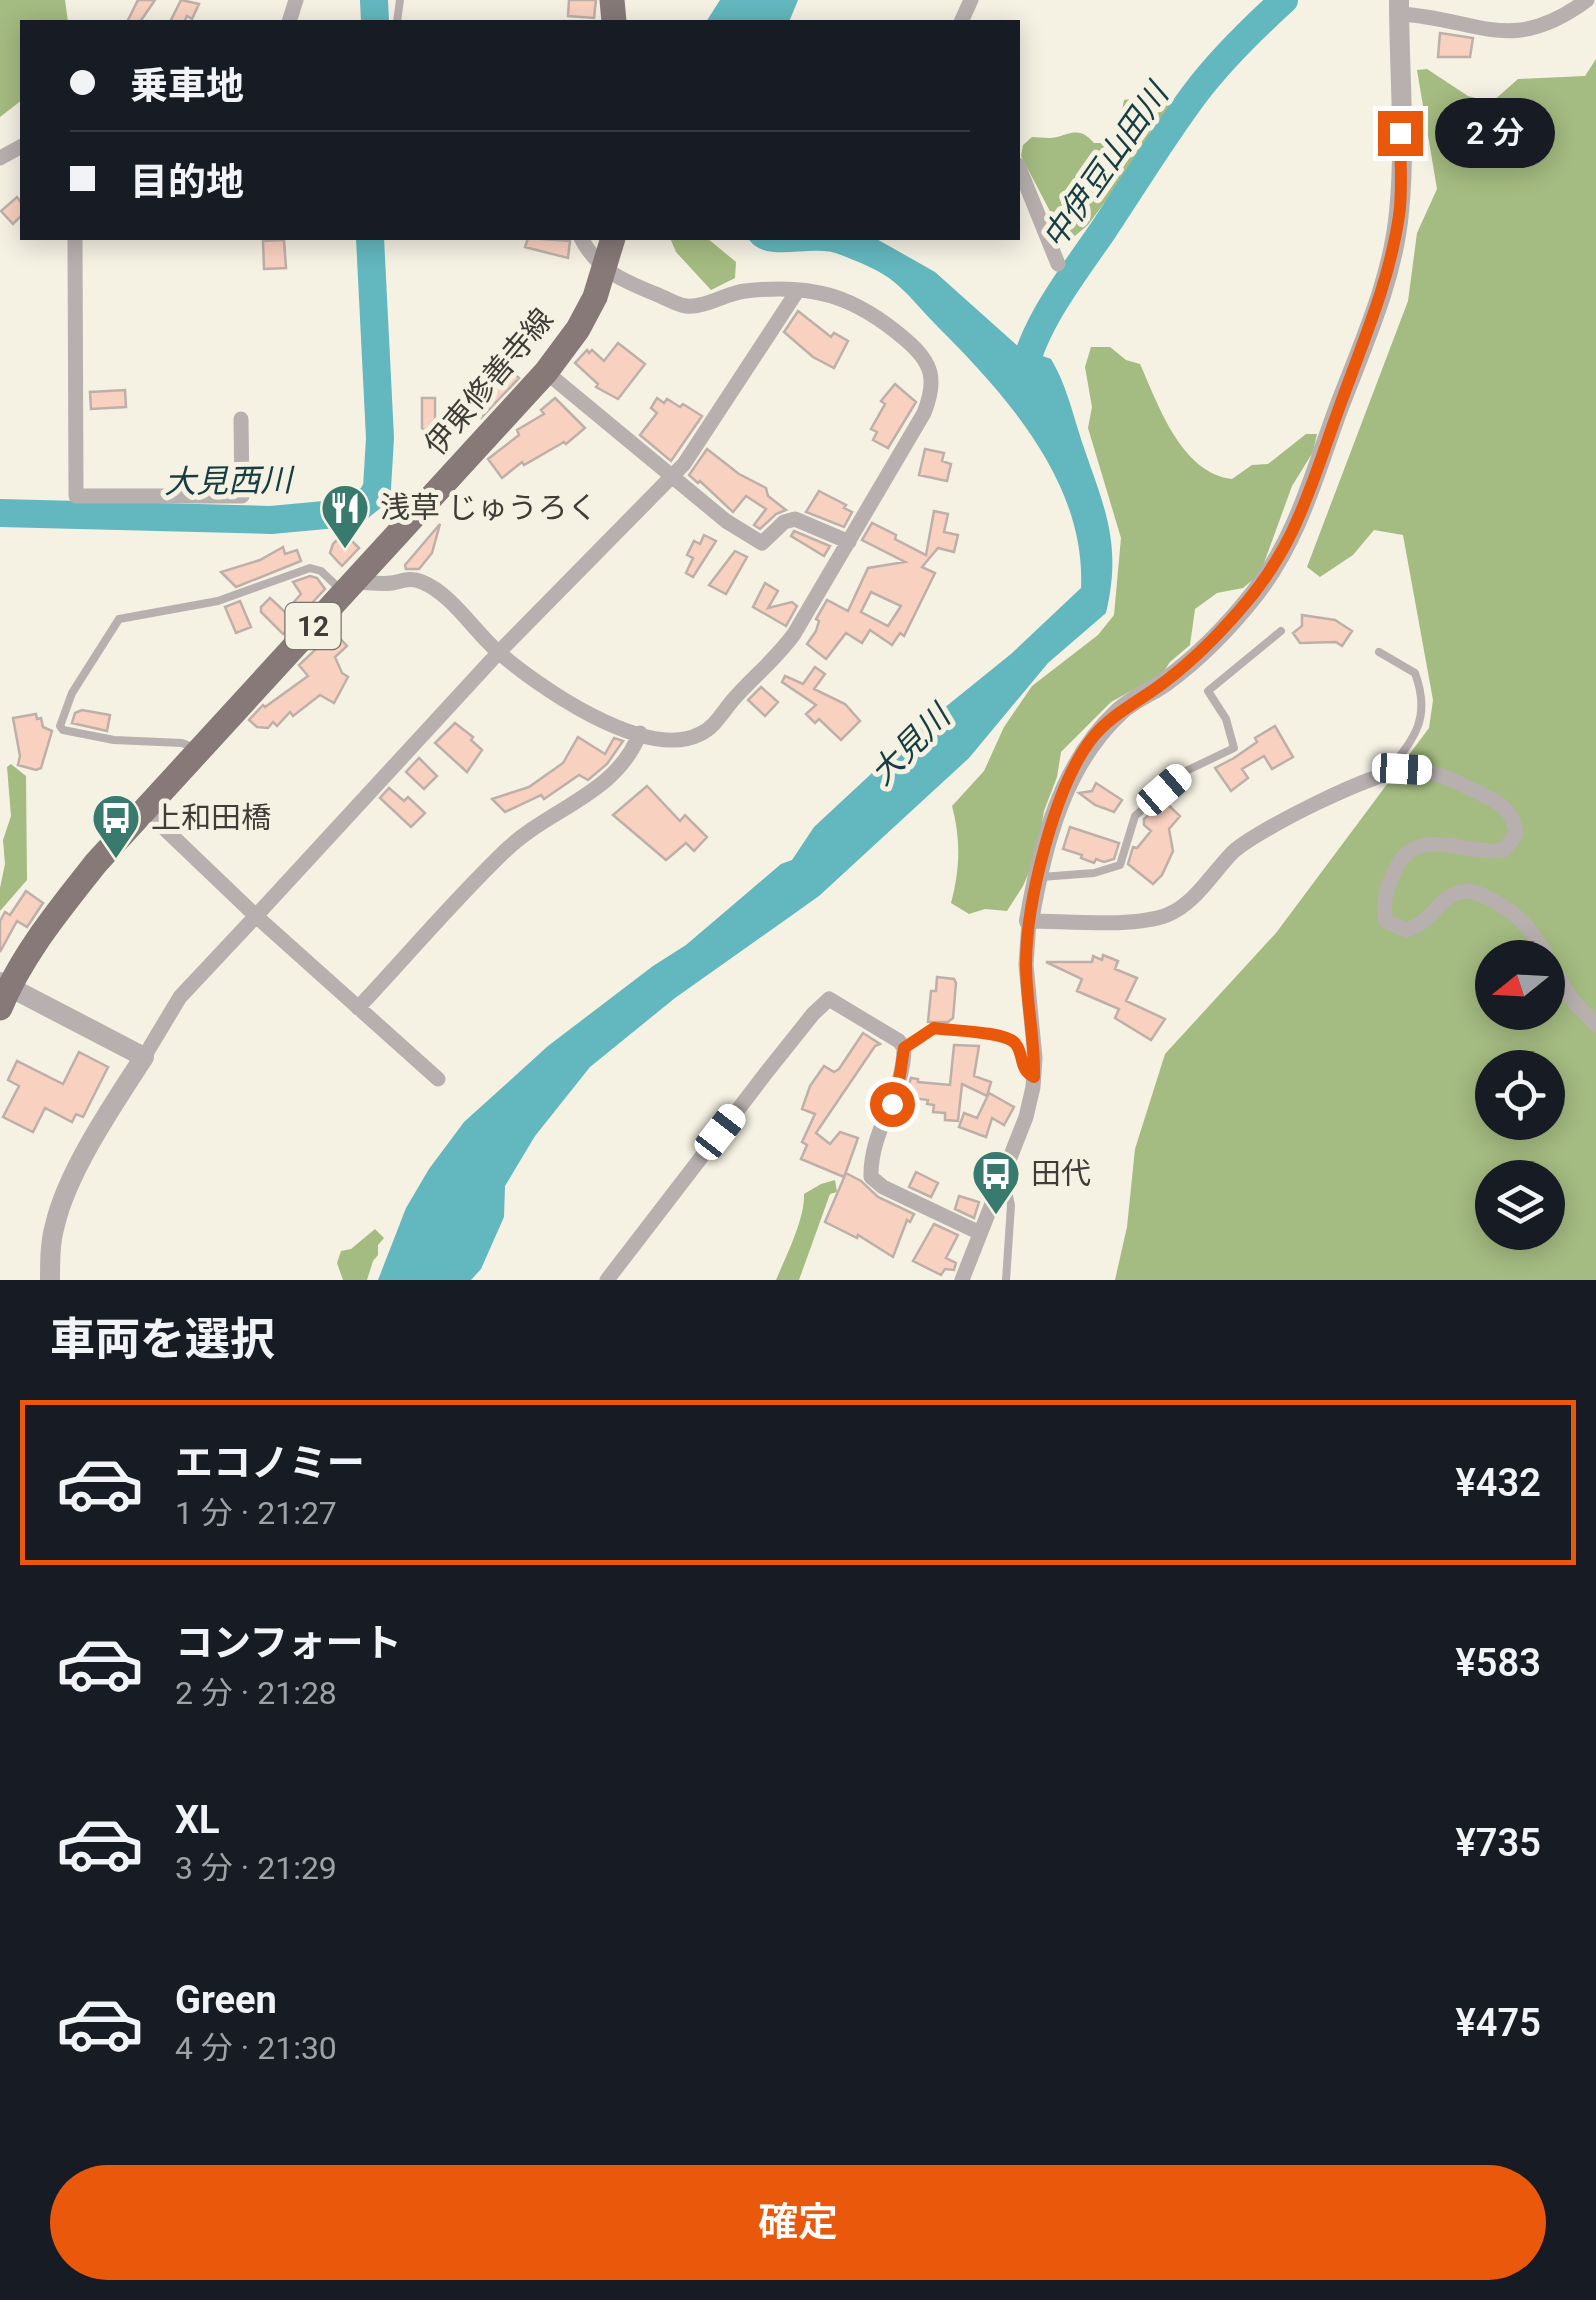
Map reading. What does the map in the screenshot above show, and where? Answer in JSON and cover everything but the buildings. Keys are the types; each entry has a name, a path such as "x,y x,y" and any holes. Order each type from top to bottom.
{"main road":[{"name":"伊東修善寺線","path":"3,992 96,863 546,372 578,329 595,297 612,240"}],"street":[{"path":"962,1280 1026,1117 1034,1077 1026,965 1029,922 1053,822 1090,741 1124,708 1167,681 1224,627 1283,554 1312,488 1382,293 1399,214 1399,7 1512,33 1552,19 1587,0"},
{"path":"1020,170 1058,264"},
{"path":"75,240 76,496 242,496 241,419"},
{"path":"349,587 406,579 422,581 445,598 498,652 551,693 609,725 680,740 704,733 782,652 924,413 931,397 932,377 927,360 878,318 830,292 745,290 686,306 615,278 582,240"},
{"path":"50,1280 54,1226 60,1206 99,1128 180,997 498,652 672,476 728,400 798,290"},
{"path":"546,372 755,540 762,543 784,522 795,518 849,542"},
{"path":"358,1008 518,838 606,782 629,755 640,733"},
{"path":"1029,922 1130,922 1165,916 1188,901 1242,845 1352,787 1402,769 1425,770 1508,810 1514,818 1516,834 1504,850 1490,853 1439,843 1408,852 1400,859 1386,894 1386,922 1406,930 1429,919 1446,898 1458,892 1470,890 1483,895 1524,919 1575,1003 1596,1025"},
{"path":"144,809 256,916 438,1079"},
{"path":"3,992 144,1057"},
{"path":"608,1280 766,1073 813,1014 830,999 899,1041 904,1048 896,1095 875,1140 870,1176 883,1187 980,1233"}],"lane":[{"path":"200,750 182,743 96,738 60,726 72,692 114,625 130,616 218,601 310,568 349,587"},
{"path":"1037,877 1094,873 1120,865 1135,816 1186,771 1234,748 1226,719 1208,691 1281,631"},
{"path":"1379,652 1415,673 1422,696 1412,742 1386,774"},
{"path":"904,1048 934,1028 999,1036 1017,1046 1025,1070 1034,1077"},
{"path":"998,1184 1008,1192 1011,1206 1006,1280"}],"green space":[{"path":"0,0 65,0 68,20 20,20 20,102 0,117"},
{"path":"1596,59 1596,1280 1115,1280 1127,1227 1135,1149 1165,1054 1276,933 1429,728 1433,700 1403,535 1374,530 1353,555 1320,577 1307,567 1408,301 1417,233 1437,189 1417,70 1427,69 1468,96 1492,102 1518,79 1585,76"},
{"path":"1164,94 1171,98 1175,108 1169,123 1088,225 1070,240 1062,241 1056,236 1053,217 1021,156 1023,145 1032,137 1054,138 1077,132 1094,143 1105,143 1118,134 1124,100"},
{"path":"671,240 709,240 736,262 735,278 711,290 676,252"},
{"path":"1091,347 1110,347 1126,360 1140,364 1185,451 1214,474 1232,479 1252,465 1268,464 1306,434 1317,434 1313,452 1292,486 1260,574 1243,588 1217,593 1195,609 1190,645 1162,674 1111,702 1061,752 1057,777 1044,811 1037,854 1023,886 1007,911 985,909 969,914 951,903 958,854 952,806 984,771 1004,727 1032,686 1098,635 1114,615 1121,538 1088,428 1092,407 1085,367"},
{"path":"11,764 26,776 27,880 0,911 5,864 3,840 11,816 7,767"},
{"path":"835,1180 837,1192 830,1194 799,1280 776,1280 798,1226 804,1194"},
{"path":"375,1229 384,1238 367,1280 343,1280 337,1263 341,1251 351,1249"}],"water":[{"path":"720,0 798,0 790,20 707,20"},
{"name":"大見川","path":"750,240 879,240 935,272 1020,348 1051,359 1068,398 1108,524 1112,565 1106,613 1048,663 969,758 819,896 675,998 590,1067 535,1136 505,1186 504,1217 481,1269 471,1280 378,1280 406,1208 464,1122 548,1046 686,945 781,864 792,860 814,827 1081,588 1079,550 1056,478 1015,412 964,354 902,289 878,271 830,252 778,252 756,246"}],"waterway":[{"name":"大見西川","path":"374,0 375,20"},
{"name":"中伊豆山田川","path":"1021,384 1033,342 1054,303 1171,128 1215,69 1284,0"},
{"name":"大見西川","path":"0,513 271,520 358,508 377,488 380,438 370,240"}],"place":[{"name":"浅草 じゅうろく","path":"345,550"},
{"name":"上和田橋","path":"116,860"},
{"name":"田代","path":"996,1216"}],"route":[{"path":"892,1104 904,1048 934,1028 1006,1038 1017,1046 1027,1074 1034,1077 1027,944 1037,877 1053,822 1090,741 1124,708 1167,681 1224,627 1283,554 1312,488 1382,293 1399,214 1400,133"}]}
